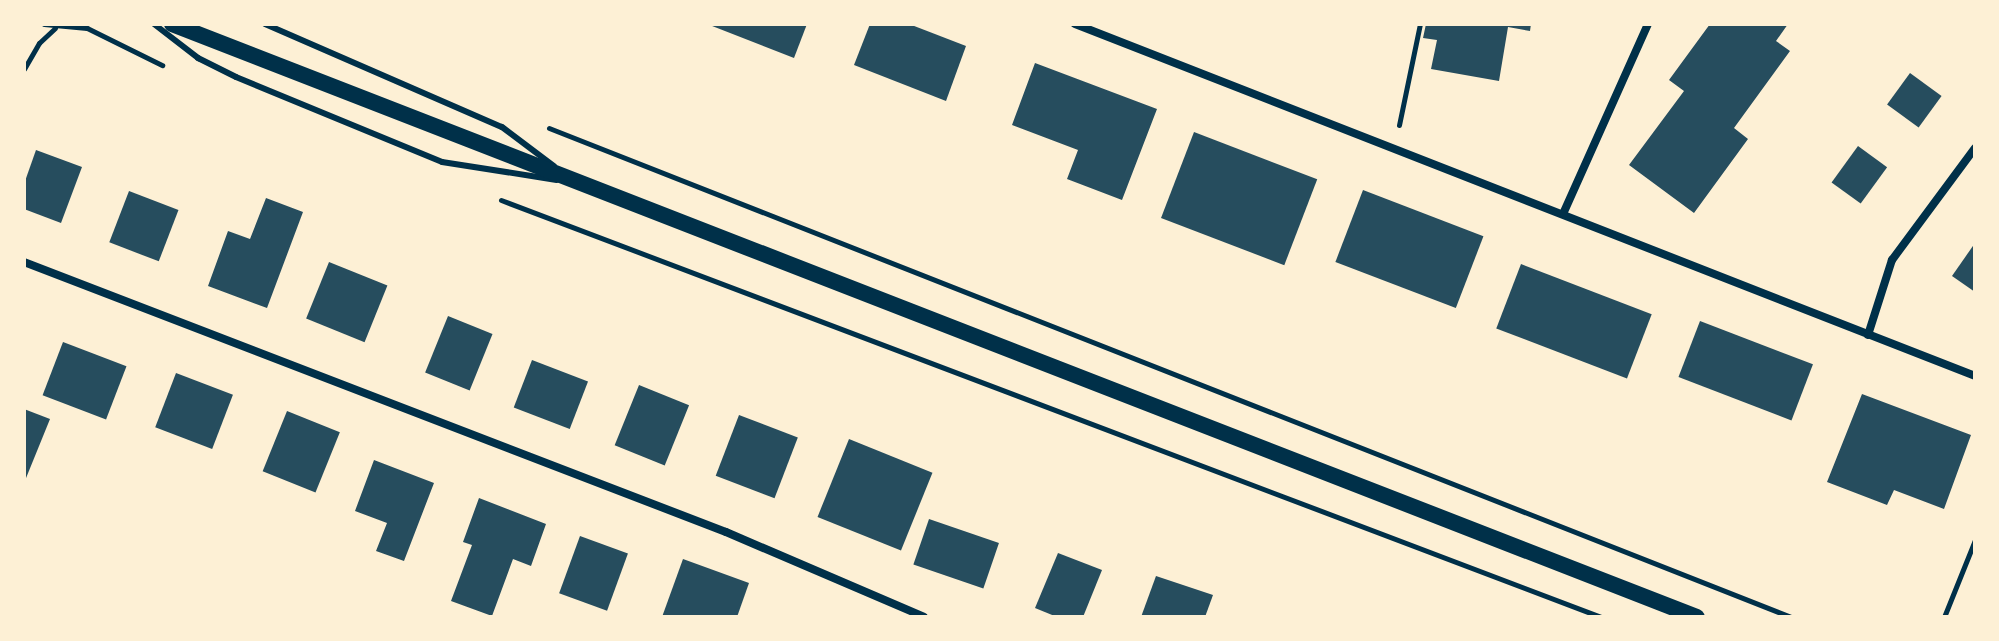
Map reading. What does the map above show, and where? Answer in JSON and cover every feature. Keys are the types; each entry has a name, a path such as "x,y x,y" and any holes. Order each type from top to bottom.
{"main road":[{"path":"172,24 1697,617"}],"street":[{"path":"1075,24 1975,376"},
{"path":"1563,214 1648,24"},
{"path":"1868,335 1892,260 1975,148"},
{"path":"24,262 726,532 924,617"}],"lane":[{"path":"154,24 198,58 236,77 442,162 576,182"},
{"path":"265,24 502,127 576,182"}],"path":[{"path":"44,24 55,28 87,26 172,69"},
{"path":"1395,150 1420,24"},
{"path":"24,69 39,43 55,28"},
{"path":"537,122 1791,617"},
{"path":"496,198 1601,617"},
{"path":"1944,617 1975,540"}],"building":[{"path":"707,24 807,24 794,58"},
{"path":"870,24 909,24 966,46 946,101 854,65"},
{"path":"1426,24 1531,24 1530,31 1508,27 1499,81 1431,69 1437,40 1423,38"},
{"path":"1710,24 1788,24 1776,41 1790,51 1734,128 1748,139 1694,213 1629,165 1684,91 1669,80"},
{"path":"1035,63 1157,109 1122,200 1067,179 1078,150 1012,125"},
{"path":"1910,73 1942,96 1919,127 1887,105"},
{"path":"1194,132 1317,179 1284,265 1161,218"},
{"path":"1858,146 1887,167 1861,204 1832,182"},
{"path":"36,150 82,167 61,223 24,209 24,184"},
{"path":"1363,190 1483,236 1456,308 1335,262"},
{"path":"129,191 178,210 159,261 109,242"},
{"path":"266,198 303,212 267,308 208,286 228,231 250,239"},
{"path":"1975,243 1975,292 1952,276"},
{"path":"329,262 387,286 365,342 306,319"},
{"path":"1521,264 1652,314 1627,379 1496,328"},
{"path":"448,316 493,334 470,391 425,373"},
{"path":"1700,321 1813,364 1791,420 1678,377"},
{"path":"63,342 126,366 106,420 43,395"},
{"path":"532,360 588,382 570,429 514,408"},
{"path":"176,373 233,395 212,449 155,427"},
{"path":"639,385 689,405 665,465 615,445"},
{"path":"1862,394 1971,435 1944,509 1894,490 1887,505 1827,482"},
{"path":"24,409 50,419 24,483"},
{"path":"287,411 340,432 316,493 263,471"},
{"path":"739,415 798,438 775,498 716,476"},
{"path":"849,439 932,473 901,551 818,517"},
{"path":"374,460 434,483 404,561 376,551 387,523 355,511"},
{"path":"479,498 546,524 531,566 513,559 492,616 451,601 472,545 463,542"},
{"path":"929,519 999,543 983,588 913,564"},
{"path":"580,536 628,553 607,611 559,593"},
{"path":"1058,553 1102,570 1083,617 1057,617 1035,608"},
{"path":"683,559 749,583 737,617 662,617"},
{"path":"1156,576 1213,595 1205,617 1141,617"}]}
